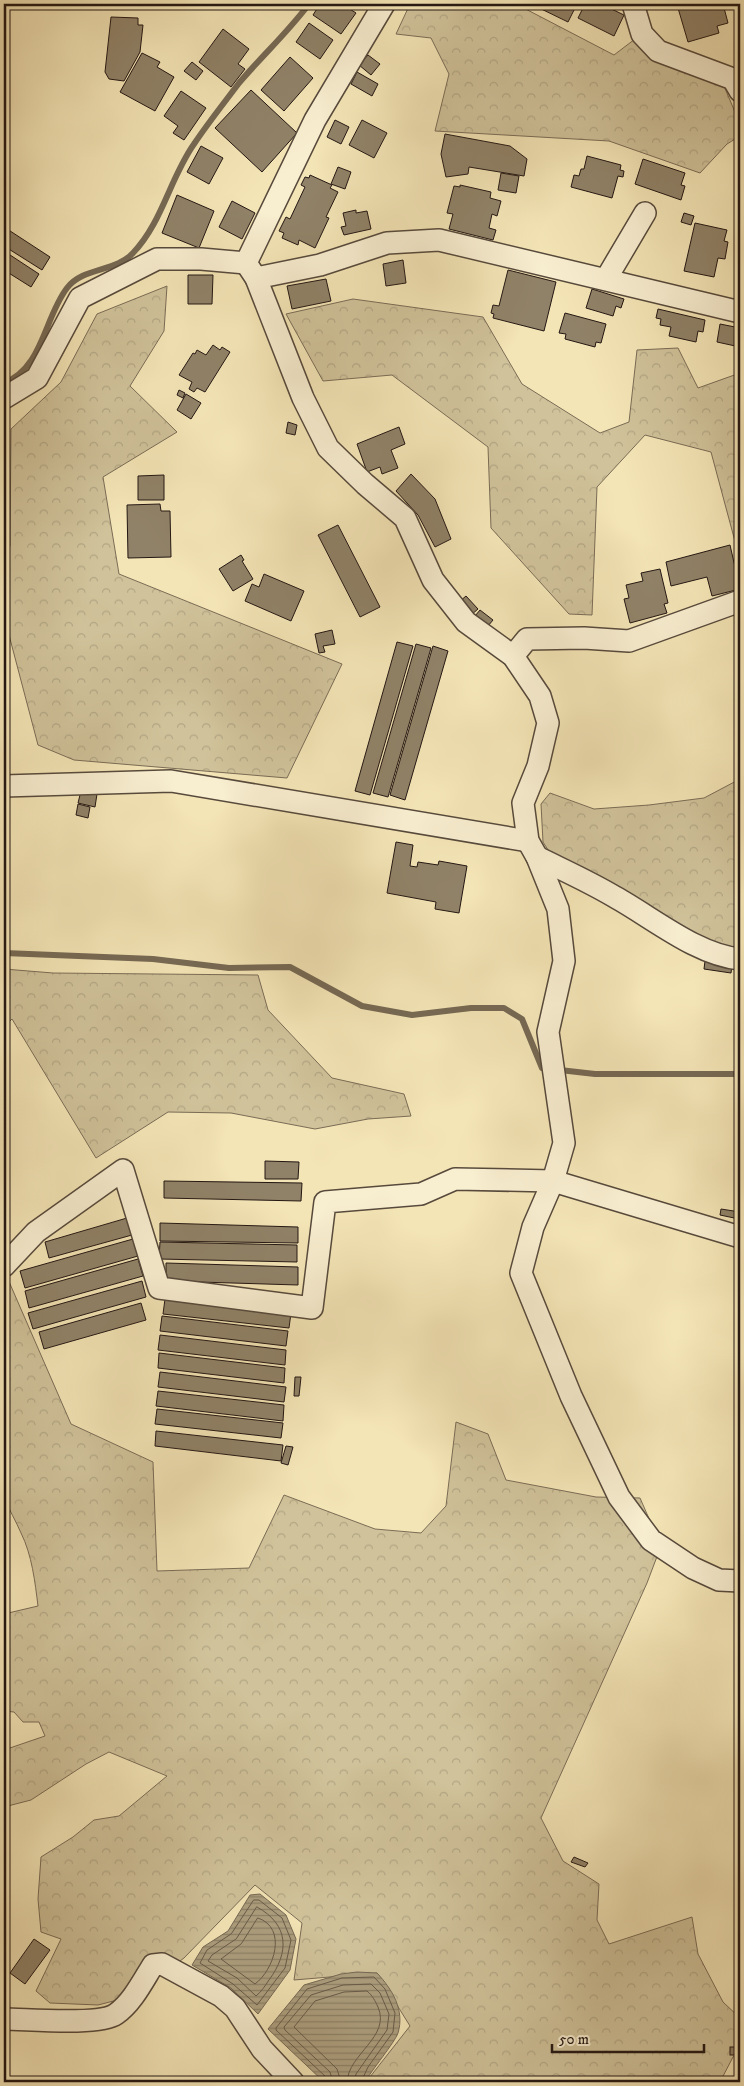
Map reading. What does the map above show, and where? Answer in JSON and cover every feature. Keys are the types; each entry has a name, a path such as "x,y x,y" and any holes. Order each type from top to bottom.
{"street":[{"path":"315,120 310,106 325,74 364,9 362,4"},
{"path":"384,4 315,120 251,270 303,398 328,448 364,484 405,518 433,580 466,622 513,656 540,696 548,723 538,766 523,803 533,849 558,909 564,961 548,1032 564,1143 553,1181 534,1227 522,1273 571,1396 619,1497 651,1540 693,1568 719,1580 740,1581"},
{"path":"633,4 642,34 658,51 733,79 740,91"},
{"path":"606,279 645,213"},
{"path":"4,398 36,378 80,298 157,259 202,259 251,270 320,265 387,243 439,240 740,312"},
{"path":"513,656 527,639 584,638 629,641 740,601"},
{"path":"4,786 172,781 533,849 700,947 725,958 740,959"},
{"path":"4,1266 36,1232 123,1170 160,1288 312,1308 325,1202 421,1194 455,1180 553,1181 740,1237"},
{"path":"4,2019 38,2019 49,2021 108,2019 117,2014 133,1996 153,1965 162,1964 221,1996 235,2008 262,2049 293,2082"}],"green space":[{"path":"410,4 516,4 614,55 635,39 724,86 740,124 740,136 727,144 700,173 609,141 435,131 449,74 431,38 396,34"},
{"path":"167,286 164,331 130,386 177,432 103,477 119,574 342,664 287,778 74,760 38,745 4,616 4,553 10,546 11,429 61,382 97,314"},
{"path":"353,299 483,317 522,384 600,433 629,422 637,350 678,348 698,388 740,373 740,560 711,452 645,435 597,487 592,615 569,614 491,528 488,447 392,375 323,381 286,314"},
{"path":"740,779 740,951 716,945 552,856 543,842 541,804 550,793 594,809 649,805 704,798"},
{"path":"4,969 53,973 258,975 268,1010 332,1078 404,1094 411,1116 368,1119 315,1129 231,1113 168,1112 96,1158 12,1019 4,1027"},
{"path":"7,1277 71,1424 153,1462 157,1571 249,1568 284,1495 375,1529 421,1533 446,1506 456,1422 488,1434 506,1480 596,1497 640,1498 661,1546 647,1583 541,1818 563,1861 599,1884 597,1920 609,1944 692,1917 698,1954 723,2002 740,2018 740,2052 733,2057 720,2082 366,2082 410,2026 377,1973 294,1980 302,1923 255,1885 184,1958 133,1996 98,2005 50,2003 36,1991 61,1939 41,1932 38,1899 41,1857 73,1837 94,1820 119,1816 167,1776 109,1752 86,1764 31,1800 4,1807 4,1750 45,1736 39,1722 23,1722 14,1712 4,1711 4,1614 38,1606 33,1569 28,1550 4,1497 4,1282"}],"water":[{"path":"260,1894 286,1915 296,1939 290,1970 258,2014 231,1988 192,1965 203,1947 228,1931 250,1895"},
{"path":"357,1972 377,1973 388,1986 396,2000 400,2016 398,2033 365,2082 324,2082 268,2029 304,1985 341,1974"}],"building":[{"path":"320,4 342,4 356,13 341,34 313,15"},
{"path":"531,4 577,4 568,22"},
{"path":"585,4 601,4 624,15 614,36 578,18"},
{"path":"689,4 723,4 728,23 717,26 719,33 688,42 678,8"},
{"path":"111,17 138,18 138,25 143,25 140,52 124,81 109,79 105,72"},
{"path":"309,23 333,40 320,59 296,42"},
{"path":"223,29 249,49 238,64 245,69 231,87 199,62"},
{"path":"142,53 160,62 157,67 174,77 155,111 120,92"},
{"path":"368,55 380,64 371,75 359,65"},
{"path":"290,57 313,78 284,111 261,90"},
{"path":"192,62 203,71 196,80 184,71"},
{"path":"357,72 378,84 372,96 351,84"},
{"path":"251,90 297,133 262,172 215,128"},
{"path":"181,91 206,108 184,140 173,133 178,126 164,116"},
{"path":"335,120 349,127 341,144 327,137"},
{"path":"362,120 387,133 374,158 349,145"},
{"path":"445,134 510,146 527,159 524,176 469,167 468,174 446,177 441,154"},
{"path":"201,146 223,158 209,184 187,172"},
{"path":"587,156 621,165 620,170 624,171 623,177 618,176 612,198 571,187 574,175 579,176 581,169 584,169"},
{"path":"643,159 685,173 681,185 685,186 681,200 635,184"},
{"path":"338,167 351,172 345,189 331,184"},
{"path":"501,173 519,176 516,193 498,190"},
{"path":"310,175 332,185 330,188 338,192 326,217 329,218 315,248 299,240 298,245 282,238 284,233 279,231 286,217 290,219 305,187 301,185 305,177 309,178"},
{"path":"460,185 491,192 490,198 501,201 497,216 492,214 489,228 496,230 493,240 449,229 453,214 447,213 454,186 460,187"},
{"path":"177,195 214,211 199,248 162,233"},
{"path":"232,201 255,213 242,239 219,227"},
{"path":"356,210 356,213 367,211 371,229 344,235 341,227 346,226 343,213"},
{"path":"684,213 694,216 691,225 681,222"},
{"path":"695,223 727,230 724,241 728,242 725,259 718,258 714,277 684,271"},
{"path":"4,227 50,257 42,270 4,246"},
{"path":"4,251 39,274 31,287 4,270"},
{"path":"403,260 406,283 386,286 383,264"},
{"path":"508,270 556,282 544,331 493,318 494,314 491,313 493,305 499,306"},
{"path":"188,275 213,275 212,304 188,304"},
{"path":"326,279 331,301 292,309 287,286"},
{"path":"592,289 624,299 621,308 616,306 613,316 586,308"},
{"path":"658,309 705,320 703,332 698,331 696,342 669,336 671,327 660,325 661,319 656,318"},
{"path":"565,313 606,324 601,343 596,342 595,347 565,339 566,334 559,333"},
{"path":"720,324 740,328 740,347 717,342"},
{"path":"213,345 220,350 222,347 230,352 205,392 197,388 194,392 189,389 192,382 179,375 193,353 195,354 197,350 206,355"},
{"path":"179,390 185,393 183,398 177,395"},
{"path":"186,394 201,403 191,419 177,410"},
{"path":"288,422 297,425 295,435 286,433"},
{"path":"399,427 405,444 391,450 398,468 382,474 380,467 367,472 357,444"},
{"path":"411,474 435,499 451,539 435,547 418,515 396,491"},
{"path":"164,475 164,500 138,500 138,476"},
{"path":"160,504 161,511 170,511 171,557 128,558 127,505"},
{"path":"338,525 380,607 360,617 318,535"},
{"path":"730,545 740,589 712,596 707,577 671,586 666,562"},
{"path":"241,555 244,560 242,561 253,579 233,591 219,569"},
{"path":"660,569 668,603 664,604 667,613 630,623 624,599 629,598 626,585 643,581 641,573"},
{"path":"264,574 304,591 291,621 245,601 252,584 259,587"},
{"path":"466,596 478,609 471,615 459,602"},
{"path":"480,610 493,620 488,626 475,616"},
{"path":"332,630 335,644 323,646 325,652 319,653 315,634"},
{"path":"397,642 413,646 370,795 355,791"},
{"path":"416,644 431,648 388,797 373,793"},
{"path":"433,646 448,651 405,800 390,795"},
{"path":"81,791 97,794 95,807 78,803"},
{"path":"78,804 90,807 88,818 76,815"},
{"path":"396,842 413,845 410,866 417,867 418,862 438,865 439,861 467,866 459,913 435,909 436,902 387,893"},
{"path":"705,961 732,965 731,973 704,969"},
{"path":"265,1161 299,1162 298,1179 265,1179"},
{"path":"164,1181 302,1183 301,1201 164,1198"},
{"path":"721,1209 740,1212 739,1219 720,1215"},
{"path":"127,1218 132,1235 49,1258 45,1242"},
{"path":"160,1223 298,1227 298,1243 160,1241"},
{"path":"133,1239 138,1256 25,1288 20,1271"},
{"path":"160,1242 297,1245 297,1262 159,1259"},
{"path":"138,1259 143,1276 29,1308 25,1291"},
{"path":"166,1263 298,1267 298,1285 166,1281"},
{"path":"142,1281 146,1297 33,1329 28,1313"},
{"path":"165,1299 291,1313 289,1328 163,1314"},
{"path":"141,1303 146,1320 44,1349 39,1332"},
{"path":"162,1316 288,1331 286,1346 160,1331"},
{"path":"160,1335 286,1350 285,1365 158,1350"},
{"path":"159,1353 285,1368 284,1383 158,1368"},
{"path":"160,1372 286,1387 284,1402 158,1387"},
{"path":"295,1377 301,1377 299,1396 294,1396"},
{"path":"158,1391 284,1405 283,1421 156,1406"},
{"path":"157,1409 283,1423 281,1438 155,1424"},
{"path":"156,1431 283,1445 281,1461 155,1446"},
{"path":"286,1446 293,1447 288,1465 281,1463"},
{"path":"574,1857 588,1863 585,1867 571,1862"},
{"path":"34,1939 50,1950 25,1984 10,1973"},
{"path":"730,2047 740,2047 740,2055 730,2055"},
{"path":"716,2077 724,2082 713,2082"}],"waterway":[{"path":"4,383 17,376 35,354 59,300 67,288 82,276 118,264 133,253 143,241 159,214 178,171 199,136 239,83 309,4"},
{"path":"4,953 153,959 229,968 290,967 362,1006 412,1015 471,1008 504,1008 522,1019 542,1068 595,1074 740,1074"}]}
